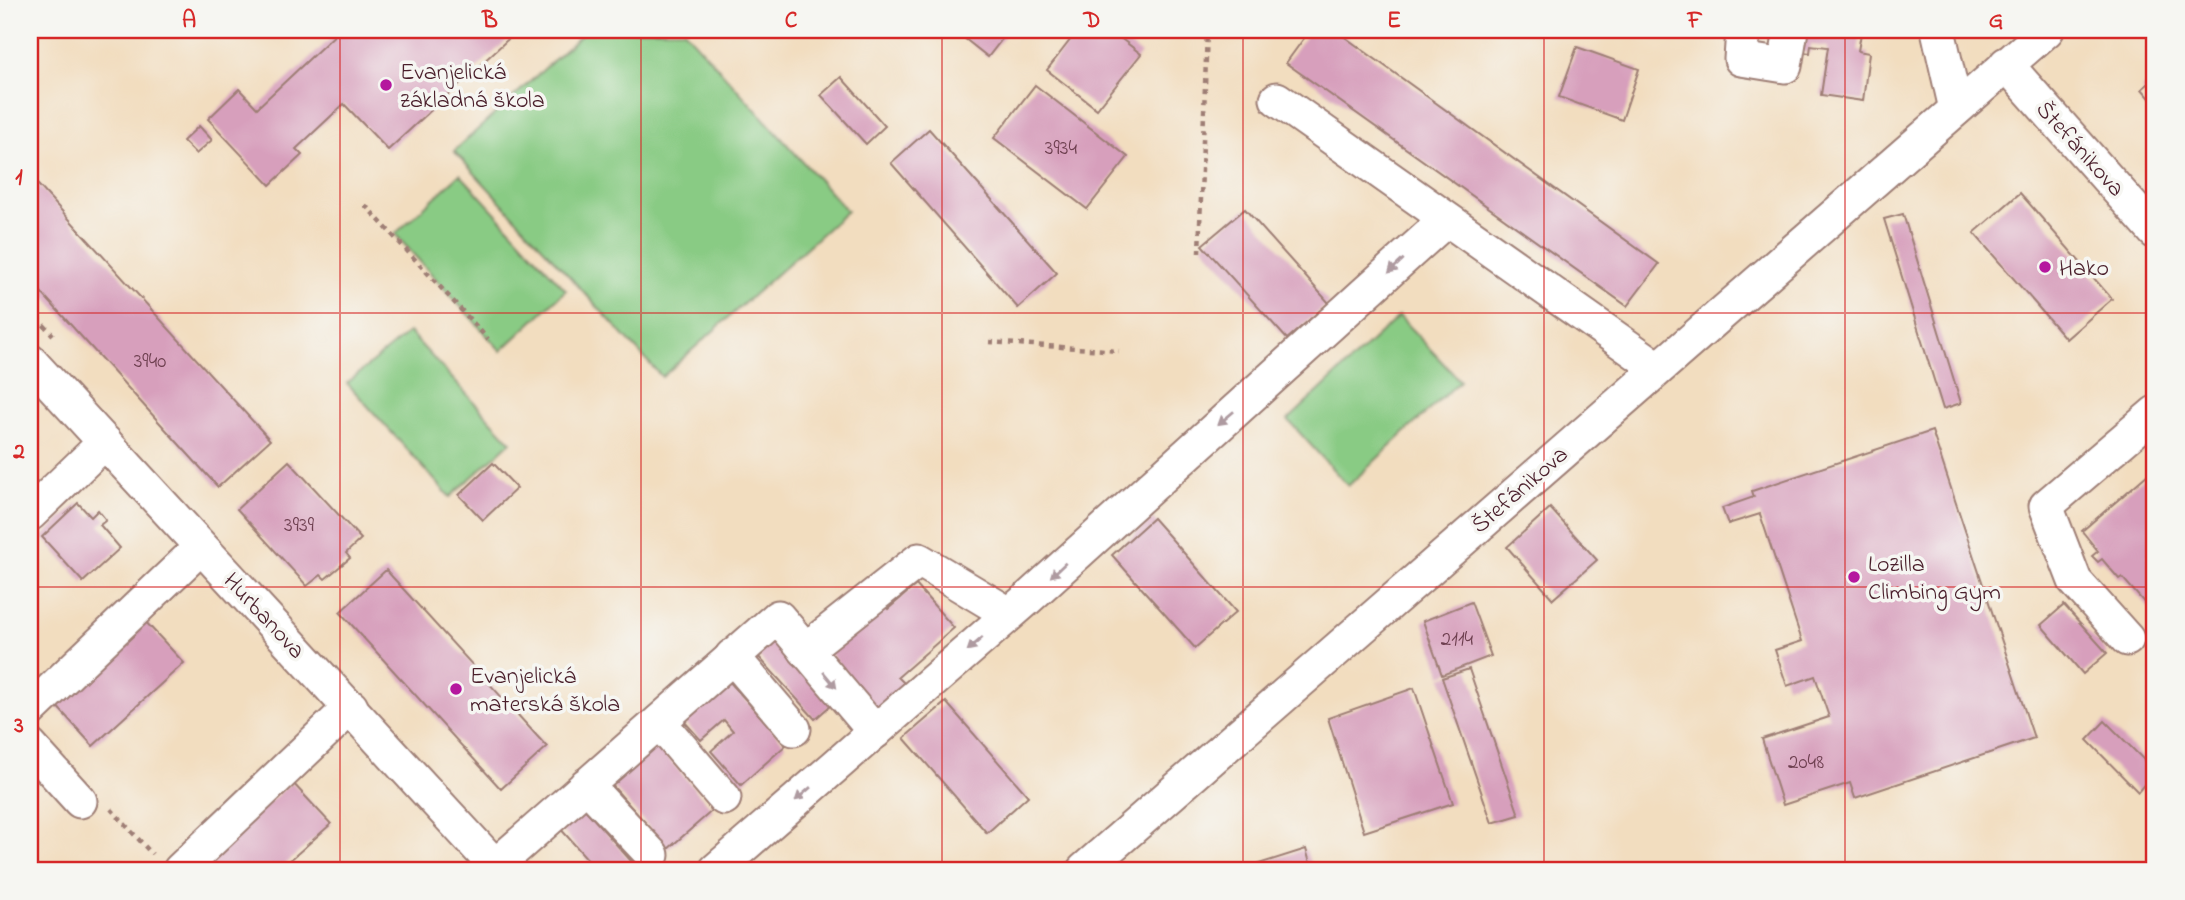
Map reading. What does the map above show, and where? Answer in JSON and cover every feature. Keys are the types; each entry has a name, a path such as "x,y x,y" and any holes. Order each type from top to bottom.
{"street":[{"path":"1743,30 1741,59 1786,66 1791,30"},
{"path":"1938,30 1955,109"},
{"name":"Štefánikova","path":"1084,870 2047,30"},
{"name":"Štefánikova","path":"2006,64 2155,232"},
{"path":"1277,99 1658,368"},
{"path":"716,870 1009,614 1446,220"},
{"name":"Hurbanova","path":"32,368 105,442 498,869"},
{"path":"2127,639 2075,581 2046,506 2155,413"},
{"path":"30,514 105,442"},
{"path":"30,710 201,547"},
{"path":"805,650 919,560 1009,614"},
{"path":"498,869 586,785 778,617 875,732"},
{"path":"732,656 794,729"},
{"path":"169,866 351,707"},
{"path":"659,722 724,798"},
{"path":"30,746 80,801"},
{"path":"586,785 652,855"}],"path":[{"path":"1199,253 1208,30"},
{"path":"365,205 488,339"},
{"path":"989,342 1119,351"},
{"path":"80,801 106,804 169,866"}],"green space":[{"path":"587,30 684,30 847,211 662,377 454,151"},
{"path":"460,174 566,290 501,351 395,234"},
{"path":"1399,316 1460,381 1348,486 1288,420"},
{"path":"409,332 511,442 450,497 347,383"}],"building":[{"path":"340,30 518,30 388,150 344,104 296,149 302,155 270,185 208,119 239,89 257,108"},
{"path":"954,30 1009,30 988,57"},
{"path":"1078,30 1110,30 1141,54 1097,109 1047,70"},
{"path":"1310,30 1335,30 1659,264 1627,306 1286,63"},
{"path":"1807,30 1854,30 1861,33 1858,51 1869,53 1863,101 1821,95 1828,47 1811,45 1810,53 1797,51 1805,44"},
{"path":"1577,47 1639,69 1622,120 1559,97"},
{"path":"841,77 885,126 866,144 821,95"},
{"path":"2155,78 2155,104 2142,89"},
{"path":"1035,85 1128,157 1087,209 994,138"},
{"path":"199,126 212,140 196,154 183,141"},
{"path":"929,129 1057,273 1018,308 891,163"},
{"path":"30,176 270,440 218,487 30,280"},
{"path":"2020,193 2112,299 2066,339 1974,233"},
{"path":"1245,209 1329,303 1287,339 1202,245"},
{"path":"1903,214 1961,403 1943,409 1884,219"},
{"name":"Lozilla Climbing Gym","path":"1932,431 2034,738 1855,798 1850,783 1783,805 1762,739 1829,717 1815,676 1787,686 1775,650 1802,641 1760,514 1728,524 1722,508 1754,497 1752,491"},
{"path":"289,461 361,539 346,553 350,558 325,579 321,575 307,586 237,509"},
{"path":"493,463 517,488 483,520 459,495"},
{"path":"2155,468 2155,549 2147,556 2155,566 2155,615 2122,577 2119,579 2102,559 2098,562 2092,556 2098,551 2082,531"},
{"path":"78,503 91,517 98,510 106,520 100,525 120,548 83,582 42,537"},
{"path":"1550,508 1597,560 1553,599 1507,547"},
{"path":"1153,518 1236,612 1195,648 1112,555"},
{"path":"386,570 547,747 501,789 340,612"},
{"path":"916,585 954,628 898,677 907,686 879,711 822,645 877,597 888,609"},
{"path":"1471,602 1491,656 1442,675 1423,621"},
{"path":"2064,605 2107,653 2083,674 2041,625"},
{"path":"143,619 184,663 93,746 54,703"},
{"path":"779,634 838,699 815,719 757,655"},
{"path":"1469,669 1519,815 1492,823 1442,678"},
{"path":"728,680 786,745 741,785 711,751 733,731 724,720 701,740 683,720"},
{"path":"1414,688 1453,803 1364,832 1328,718"},
{"path":"946,702 1028,796 987,833 904,738"},
{"path":"2105,721 2155,771 2138,792 2087,740"},
{"path":"655,743 713,810 668,849 610,783"},
{"path":"292,782 331,824 279,870 207,870 200,863"},
{"path":"583,807 639,870 597,870 559,827"},
{"path":"1306,849 1312,870 1240,870"}],"place":[{"name":"Evanjelická základná škola","path":"386,85"},
{"name":"Hako","path":"2045,267"},
{"name":"Lozilla Climbing Gym","path":"1854,577"},
{"name":"Evanjelická materská škola","path":"456,689"}]}
